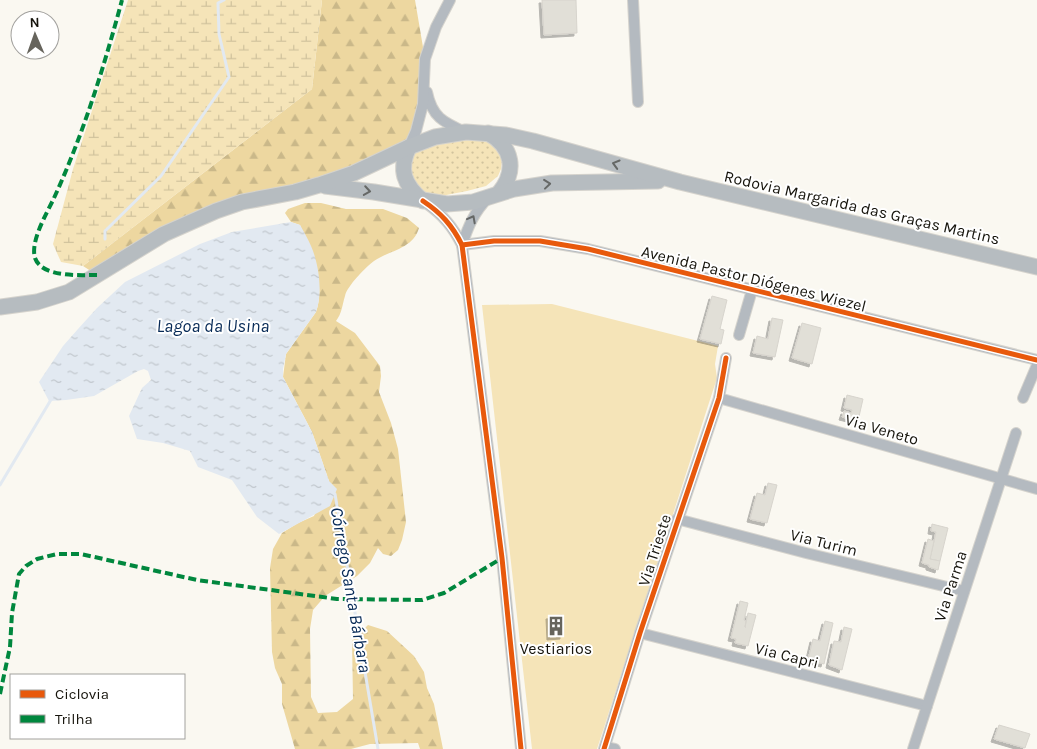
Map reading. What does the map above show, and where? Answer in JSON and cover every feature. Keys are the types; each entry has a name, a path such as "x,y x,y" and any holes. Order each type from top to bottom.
{"main road":[{"name":"Rodovia Margarida das Graças Martins","path":"0,306 19,305 45,300 69,292 164,234 216,210 242,202 295,192 319,185 354,173 435,137 466,132 488,133 533,141 680,182 1037,267"},
{"path":"488,133 502,144 510,160 509,178 494,195"},
{"path":"409,147 403,167 404,177 409,187 423,201"},
{"name":"Rodovia Margarida das Graças Martins","path":"319,185 448,204 552,183 680,182"}],"street":[{"path":"409,147 422,112 425,59 450,0"},
{"path":"633,0 638,102"},
{"path":"425,82 430,103 441,120 466,132"},
{"path":"462,245 468,226 475,213 494,195"},
{"path":"423,201 439,212 452,226 462,245 502,558 521,749"},
{"name":"Avenida Pastor Diógenes Wiezel","path":"462,245 494,241 540,241 588,250 1037,360"},
{"path":"739,335 752,290"},
{"name":"Via Trieste","path":"608,748 640,633 718,398 726,358"},
{"path":"1023,398 1037,365"},
{"name":"Via Veneto","path":"718,398 1037,489"},
{"name":"Via Parma","path":"914,749 1016,433"},
{"name":"Via Turim","path":"677,519 806,553 964,591"},
{"name":"Via Capri","path":"640,633 927,706"}],"green space":[{"path":"128,0 322,0 312,89 83,266 61,262 53,244 73,169"},
{"path":"322,0 415,0 425,59 425,81 409,147 372,165 242,202 97,275 83,266 312,89"},
{"path":"464,137 490,141 500,153 502,161 498,176 486,186 467,191 441,196 422,193 411,182 410,161 414,153 434,143"},
{"path":"305,203 321,203 346,209 383,209 407,218 419,228 416,235 406,245 380,257 357,277 346,292 341,312 336,321 355,333 380,366 379,392 391,423 398,449 406,522 398,550 391,556 383,554 378,548 370,563 357,576 325,596 313,610 310,629 311,697 318,713 337,712 353,699 352,641 368,625 387,631 414,656 424,672 427,688 434,704 443,749 420,749 418,743 370,744 351,749 295,749 282,704 282,684 275,668 272,652 270,568 273,549 282,533 314,516 329,481 312,432 283,377 286,354 316,312 319,301 316,268 309,246 300,225 291,222 285,213 288,209"},
{"path":"552,304 718,346 715,364 717,378 597,749 532,749 482,305"}],"water":[{"name":"Lagoa da Usina","path":"291,222 300,225 309,241 318,270 320,288 316,312 286,354 283,377 312,432 329,481 337,489 330,506 279,534 257,517 232,480 198,467 190,451 163,443 137,439 129,416 142,388 151,380 148,371 144,369 138,371 94,396 66,400 49,401 39,382 63,346 97,308 125,282 200,244 232,232"}],"building":[{"path":"542,0 576,0 577,33 544,35"},
{"path":"712,296 727,300 720,329 724,330 721,344 700,339"},
{"path":"772,318 783,320 775,357 753,353 757,336 768,339"},
{"path":"802,323 821,328 812,364 792,358"},
{"path":"847,395 863,399 858,421 842,417 844,411 851,413 852,410 844,408"},
{"path":"768,483 777,485 767,523 750,519 757,493 765,495"},
{"path":"932,524 948,528 940,561 930,559 936,532 931,531"},
{"path":"928,539 934,541 930,559 940,561 938,570 922,563"},
{"path":"740,601 748,603 744,620 746,621 745,627 748,613 756,615 748,646 735,643 736,639 731,638"},
{"name":"Vestiarios","path":"562,615 563,636 550,637 549,616"},
{"path":"825,621 833,623 824,664 808,660 813,639 820,641"},
{"path":"844,627 852,629 842,670 829,665 834,641 841,642"},
{"path":"999,725 1030,734 1025,748 994,739"}],"waterway":[{"name":"Córrego Santa Bárbara","path":"105,239 105,231 161,176 229,77 219,34 218,3 224,0"},
{"path":"0,485 52,398"},
{"name":"Córrego Santa Bárbara","path":"332,492 335,494 378,749"}],"marked path":[{"path":"97,275 62,274 45,269 35,258 34,251 40,227 65,174 84,125 122,0"},
{"path":"0,694 10,647 12,613 19,574 26,566 37,559 57,554 81,554 197,580 337,599 422,600 444,593 502,558"}],"cycle path":[{"path":"423,201 446,220 462,245 502,558 521,749"},
{"path":"462,245 494,241 540,241 588,249 1037,360"},
{"path":"604,749 640,633 719,398 726,358"}],"place":[{"name":"Vestiarios","path":"556,626"}]}
